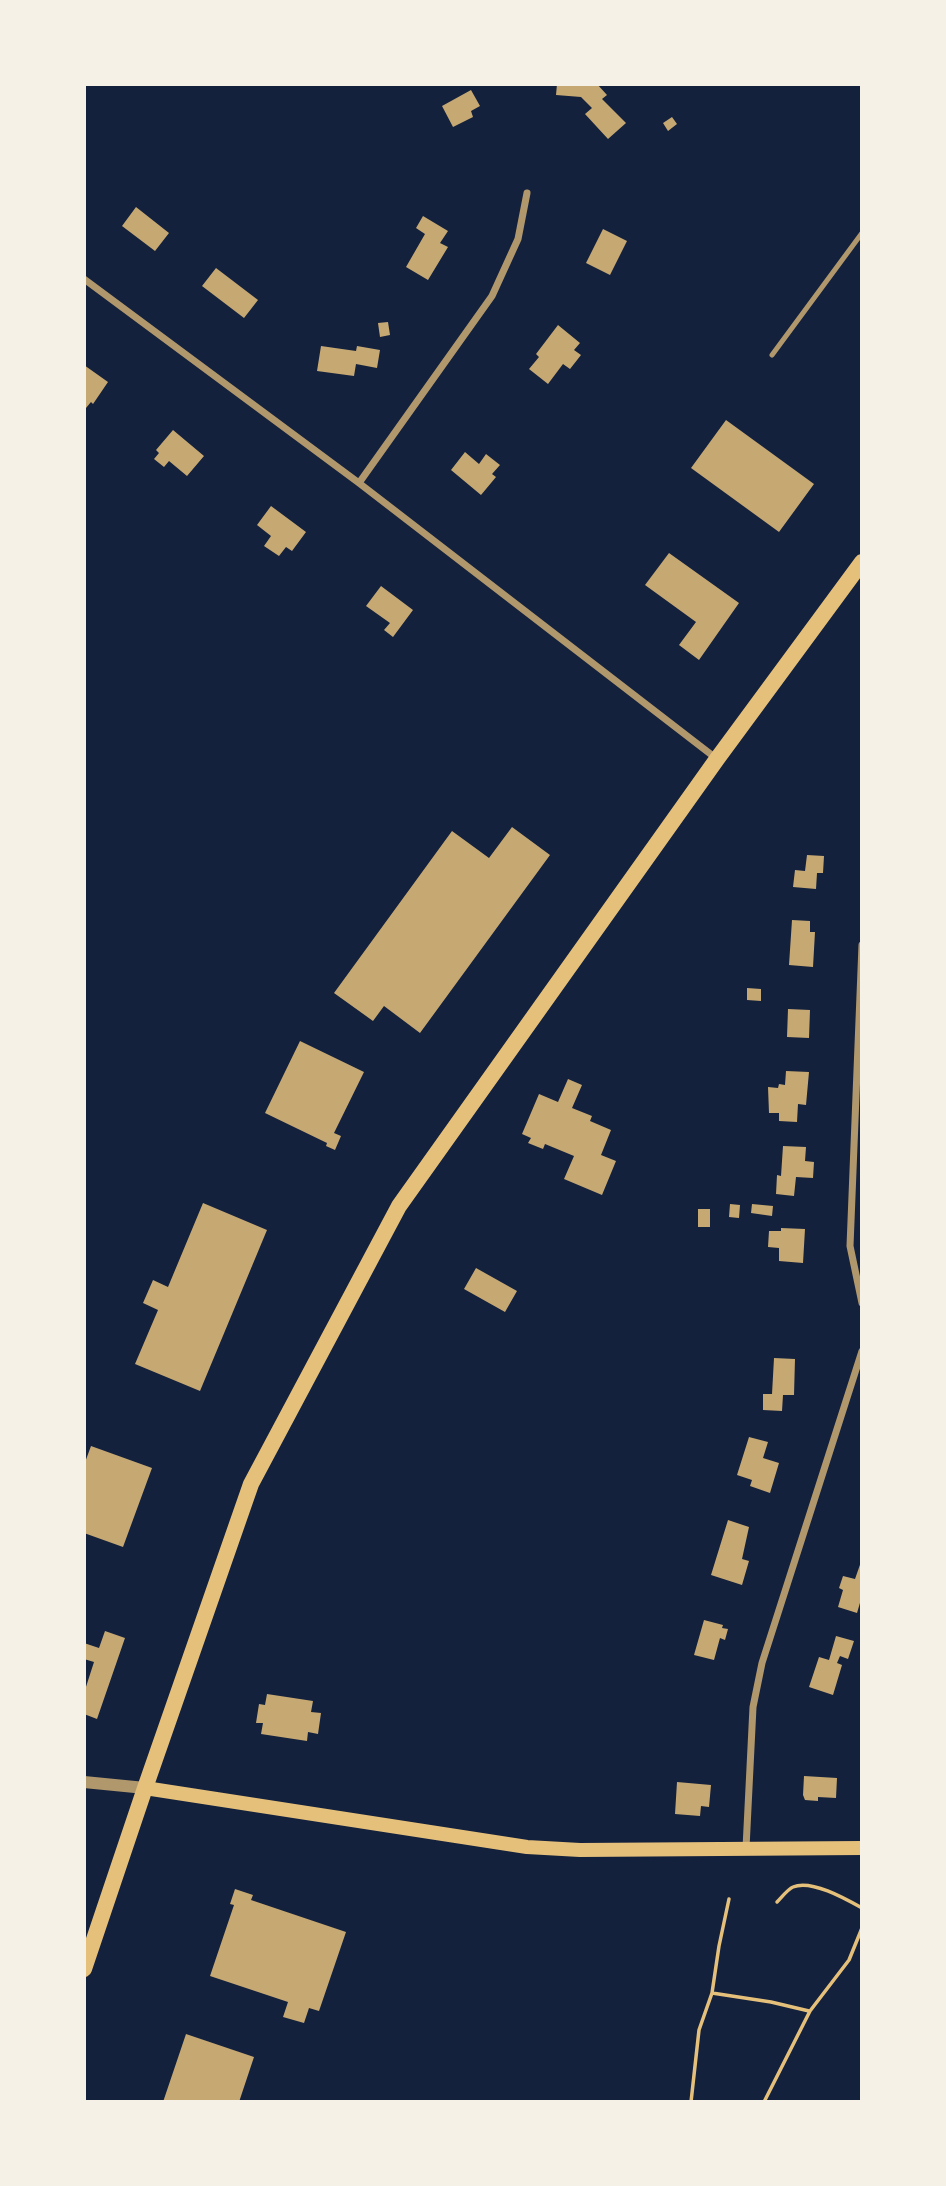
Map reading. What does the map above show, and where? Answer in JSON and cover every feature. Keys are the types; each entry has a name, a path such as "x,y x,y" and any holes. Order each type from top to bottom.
{"main road":[{"path":"84,1969 251,1485 399,1206 717,759 862,562"},
{"path":"145,1788 527,1847 580,1850 862,1848"}],"street":[{"path":"359,483 492,296 518,239 527,192"},
{"path":"84,279 359,483 717,759"},
{"path":"862,945 850,1246 862,1303"},
{"path":"746,1848 753,1707 762,1662 862,1351"},
{"path":"84,1782 145,1788"}],"lane":[{"path":"772,355 862,233"}],"path":[{"path":"777,1902 793,1887 808,1885 839,1895 862,1908"},
{"path":"691,2102 699,2030 712,1993 729,1899"},
{"path":"764,2102 810,2011 849,1960 862,1928"},
{"path":"712,1993 810,2011"}],"building":[{"path":"557,84 597,84 607,95 602,99 626,123 608,139 585,114 592,108 581,97 556,95"},
{"path":"471,90 480,106 471,111 473,117 453,127 442,106"},
{"path":"672,117 677,124 668,131 663,123"},
{"path":"136,207 169,233 155,251 122,226"},
{"path":"423,216 448,231 440,243 448,247 428,280 406,267 425,234 416,228"},
{"path":"603,229 627,241 610,275 586,263"},
{"path":"216,268 258,300 244,318 202,286"},
{"path":"388,322 390,335 380,337 378,323"},
{"path":"558,325 580,343 574,350 581,355 570,369 563,364 548,384 529,369 539,357 536,354"},
{"path":"321,346 356,351 357,346 380,350 377,368 356,364 354,376 317,371"},
{"path":"84,365 108,382 93,404 91,402 86,408 84,406"},
{"path":"726,420 814,484 779,532 691,468"},
{"path":"173,430 204,456 187,476 169,461 164,467 154,459 159,453 156,450"},
{"path":"465,452 479,464 486,454 500,465 492,474 496,477 481,495 451,470"},
{"path":"271,506 306,532 292,551 286,547 279,556 264,546 271,536 257,525"},
{"path":"669,553 739,603 699,660 679,645 696,622 645,585"},
{"path":"381,586 413,610 393,637 384,630 390,623 366,606"},
{"path":"512,827 550,855 420,1033 384,1006 373,1021 334,993 452,831 489,858"},
{"path":"807,855 824,856 823,873 817,873 816,889 793,887 795,870 805,871"},
{"path":"792,920 810,921 810,932 815,932 813,967 789,965"},
{"path":"747,988 761,989 761,1001 747,1000"},
{"path":"788,1009 810,1010 809,1038 787,1037"},
{"path":"300,1041 364,1072 334,1133 341,1136 335,1150 326,1146 327,1143 265,1113"},
{"path":"786,1071 809,1072 806,1105 798,1104 797,1122 779,1121 779,1113 769,1113 768,1087 778,1088 779,1084 785,1085"},
{"path":"568,1079 582,1085 572,1108 592,1116 590,1121 611,1130 601,1155 616,1161 602,1195 564,1179 574,1156 545,1144 543,1149 528,1143 531,1138 522,1134 539,1094 558,1102"},
{"path":"783,1146 806,1147 805,1161 814,1162 813,1178 796,1177 794,1196 776,1194 777,1175 781,1176"},
{"path":"203,1203 267,1230 200,1391 135,1364 158,1310 143,1303 153,1280 168,1287"},
{"path":"730,1204 740,1205 739,1218 729,1217"},
{"path":"752,1204 773,1206 772,1216 751,1213"},
{"path":"698,1209 710,1209 710,1227 698,1227"},
{"path":"781,1228 805,1229 803,1263 779,1261 779,1248 768,1247 769,1231 781,1231"},
{"path":"476,1268 517,1291 505,1312 464,1289"},
{"path":"774,1358 795,1359 794,1395 783,1395 782,1411 763,1410 763,1394 772,1394"},
{"path":"749,1437 768,1442 763,1458 779,1463 770,1493 750,1486 752,1480 737,1475"},
{"path":"91,1446 152,1468 123,1547 84,1533 84,1465"},
{"path":"728,1520 749,1527 742,1559 749,1561 742,1585 711,1575"},
{"path":"862,1559 862,1596 857,1613 838,1607 843,1590 839,1588 843,1576 855,1579"},
{"path":"704,1620 728,1629 725,1640 720,1638 714,1660 694,1655"},
{"path":"105,1631 125,1638 97,1719 84,1714 84,1693 94,1662 84,1659 84,1643 99,1648"},
{"path":"836,1636 854,1641 848,1659 840,1656 837,1663 842,1665 833,1695 809,1687 819,1657 829,1660"},
{"path":"267,1694 313,1701 311,1712 321,1713 318,1734 308,1732 307,1741 261,1734 263,1723 256,1723 259,1704 265,1705"},
{"path":"804,1776 837,1778 836,1798 818,1797 818,1801 805,1800"},
{"path":"677,1782 711,1785 709,1807 701,1806 700,1816 675,1814"},
{"path":"235,1889 253,1895 251,1900 346,1932 319,2011 309,2008 304,2023 283,2017 288,2002 210,1976 234,1905 230,1904"},
{"path":"186,2034 254,2057 239,2102 163,2102"}]}
